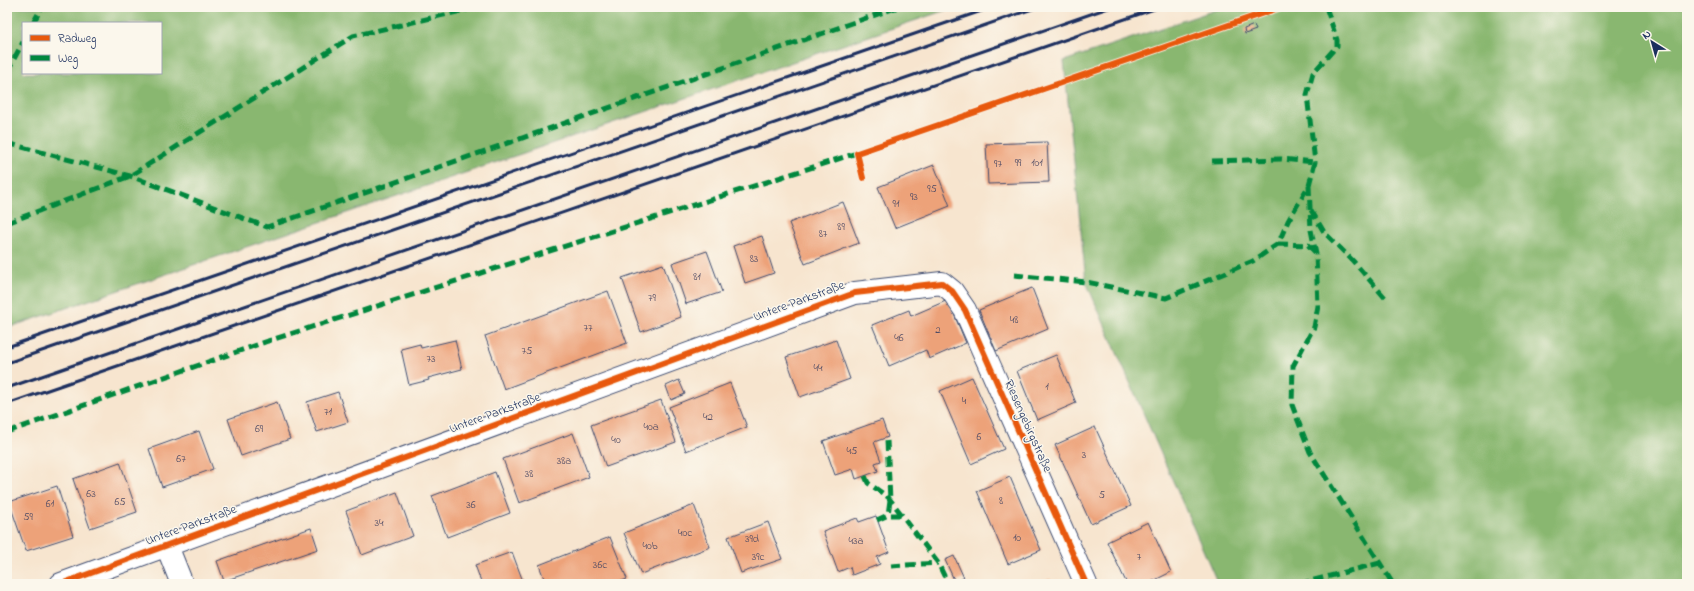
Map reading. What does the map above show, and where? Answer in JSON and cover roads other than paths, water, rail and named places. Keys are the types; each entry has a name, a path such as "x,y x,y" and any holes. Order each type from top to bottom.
{"street":[{"name":"Untere Parkstraße","path":"61,584 855,293 942,283"},
{"name":"Riesengebirgstraße","path":"942,283 952,290 965,310 1086,584"},
{"path":"167,546 182,584"}],"railway":[{"path":"7,347 993,7"},
{"path":"7,363 1038,7"},
{"path":"7,388 1111,7"},
{"path":"7,404 1160,7"}]}
